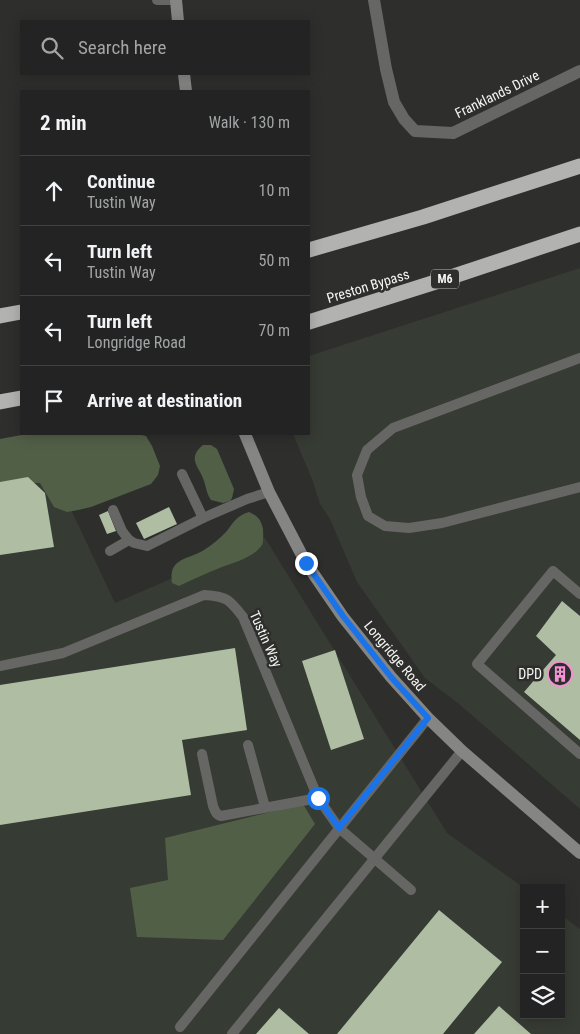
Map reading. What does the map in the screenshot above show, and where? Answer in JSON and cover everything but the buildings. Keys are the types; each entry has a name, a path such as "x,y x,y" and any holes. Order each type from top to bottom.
{"highway":[{"path":"310,250 423,217 580,166"},
{"name":"Preston Bypass","path":"310,322 580,234"},
{"path":"0,316 20,312"},
{"path":"0,402 20,398"}],"main road":[{"path":"176,0 178,20"},
{"path":"184,75 186,90"},
{"name":"Longridge Road","path":"245,435 269,492 306,563 343,616 391,677 428,718 462,751 580,853"}],"street":[{"name":"Franklands Drive","path":"374,0 394,102 404,119 415,131 453,133 580,71"}],"lane":[{"path":"157,0 176,0"},
{"path":"580,358 393,428 367,450 357,475 361,498 368,516 385,526 409,528 442,523 580,487"},
{"path":"182,474 203,518"},
{"path":"113,510 122,531 129,540 147,546 203,518 247,499 269,492"},
{"path":"110,551 129,540"},
{"path":"580,594 553,572 477,664 580,754"},
{"name":"Tustin Way","path":"0,666 63,653 204,595 218,596 232,602 243,617 318,798 339,828 411,890"},
{"path":"180,1027 428,718"},
{"path":"248,745 265,807"},
{"path":"232,1034 462,751"},
{"path":"202,754 218,816 318,798"}],"shaded area":[{"path":"580,268 580,809 459,704 425,678 357,582 330,519 320,504 312,479 293,435 310,435 310,356"},
{"path":"43,450 115,603 265,538 447,833 520,885 520,1019 565,1019 565,918 580,929 580,1034 0,1034 0,457"}],"green space":[{"path":"22,435 142,435 146,436 152,446 160,466 158,475 151,484 91,507 67,512 54,507 40,483 0,482 0,439"},
{"path":"203,445 211,445 217,449 234,489 230,501 223,503 211,500 208,495 195,459 195,455"},
{"path":"249,512 259,519 263,529 263,543 259,549 244,559 179,586 172,583 173,568 176,564 210,546 226,532 238,517"},
{"path":"303,804 315,824 223,940 137,937 130,888 168,880 165,838"}],"place":[{"name":"DPD","path":"560,674"}],"route":[{"path":"306,563 343,616 391,677 428,718 339,828 318,798"}]}
